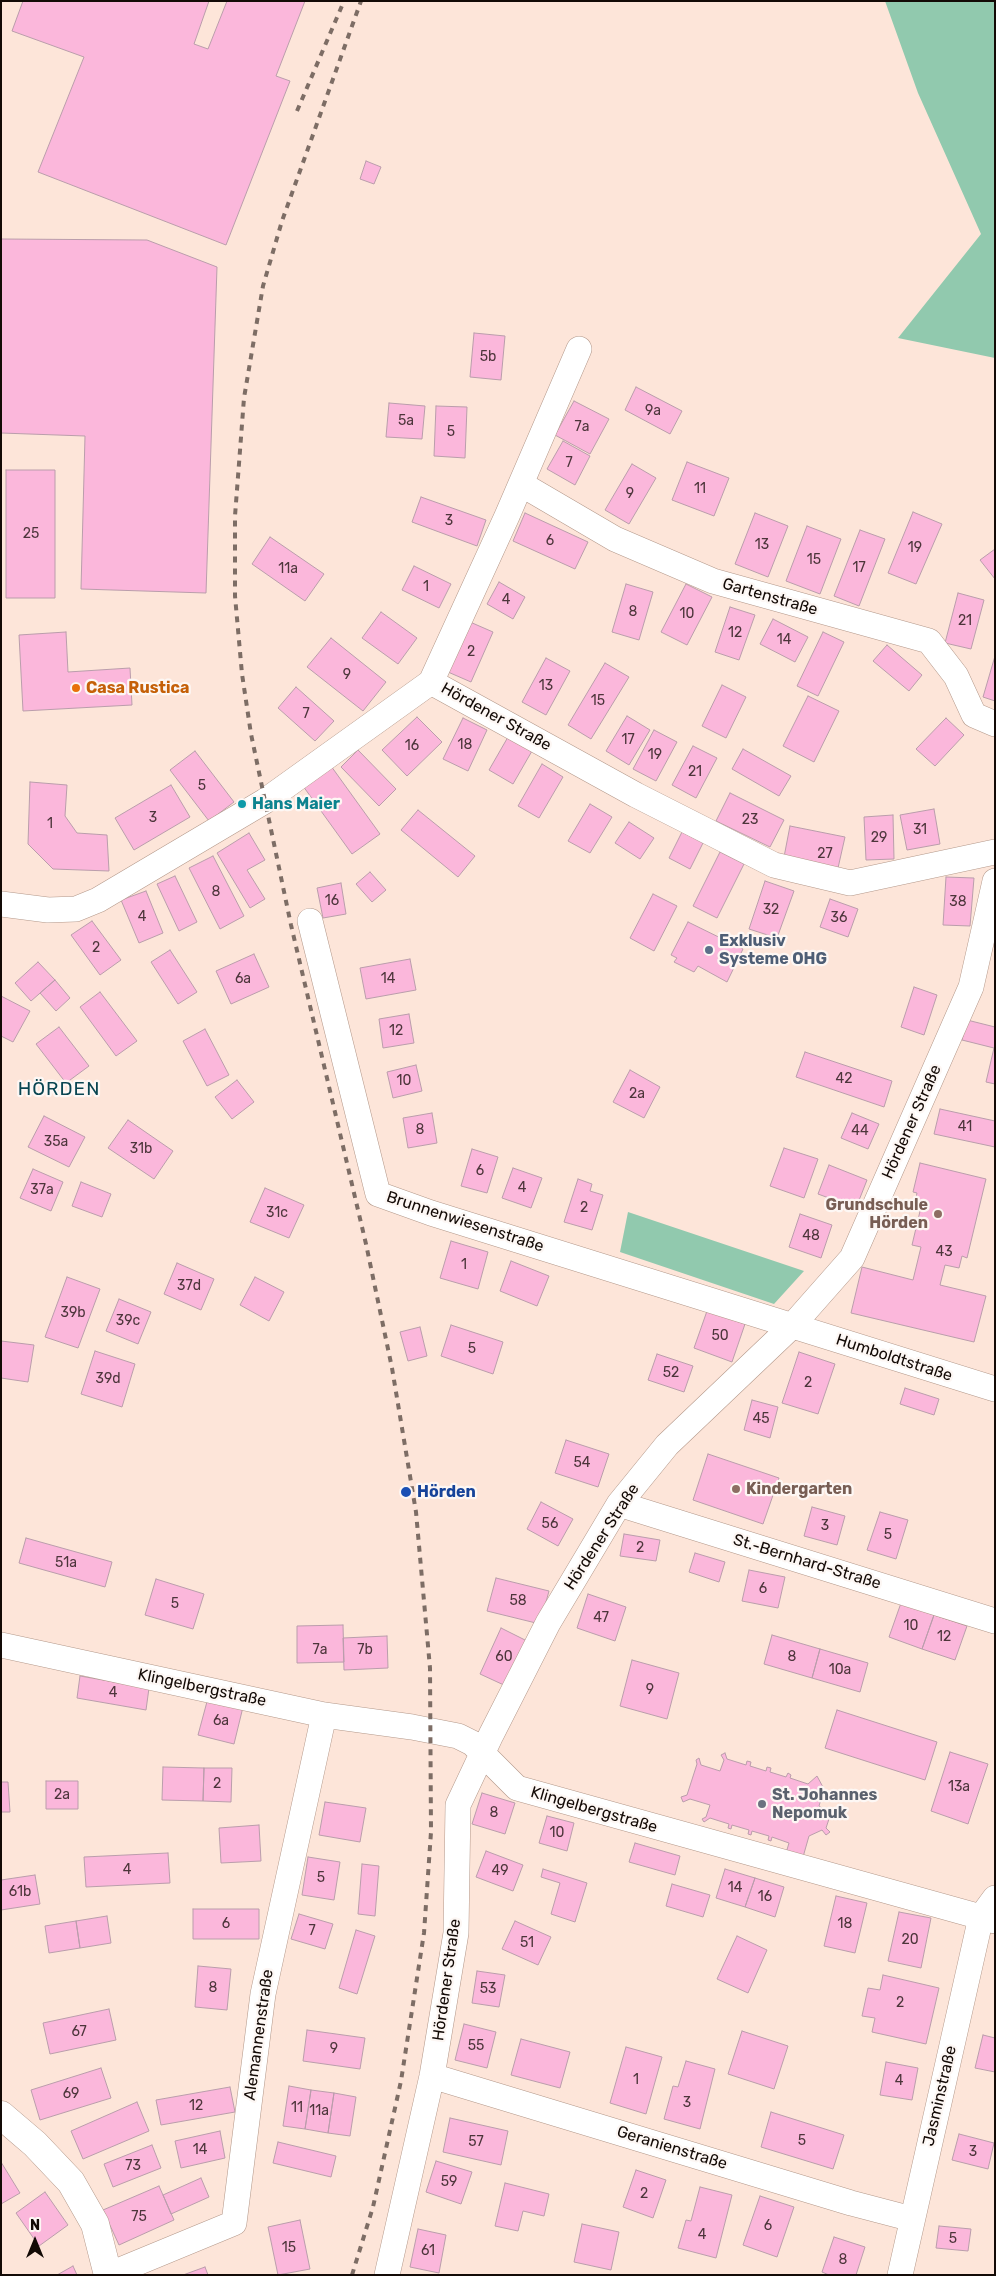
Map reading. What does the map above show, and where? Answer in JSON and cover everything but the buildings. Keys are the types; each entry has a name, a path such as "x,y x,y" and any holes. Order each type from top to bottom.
{"street":[{"path":"431,682 521,484 579,349"},
{"name":"Gartenstraße","path":"521,484 615,539 713,581 929,641 956,676 974,715 995,724"},
{"name":"Hördener Straße","path":"1,904 48,910 76,909 98,900 271,797 431,682 636,795 774,865 850,882 995,852"},
{"name":"Hördener Straße","path":"388,2275 432,2076 456,1933 458,1805 548,1623 619,1504 667,1445 792,1326 852,1258 971,986 995,881"},
{"name":"Brunnenwiesenstraße","path":"310,921 378,1194 431,1213 792,1326"},
{"name":"Humboldtstraße","path":"792,1326 995,1390"},
{"name":"St.-Bernhard-Straße","path":"619,1504 995,1621"},
{"name":"Klingelbergstraße","path":"1,1644 324,1715 412,1727 458,1736 472,1743 517,1788 990,1912"},
{"name":"Alemannenstraße","path":"108,2275 234,2223 262,1994 324,1715"},
{"name":"Jasminstraße","path":"900,2275 912,2219 990,1912"},
{"name":"Geranienstraße","path":"432,2076 851,2203 912,2219"},
{"path":"1,2115 35,2144 72,2182 95,2224 108,2275"}],"green space":[{"path":"885,1 995,1 995,358 898,338 981,234 918,93"},
{"path":"628,1212 804,1271 774,1304 620,1252"}],"railway":[{"path":"297,111 344,1"},
{"path":"352,2275 373,2207 401,2081 424,1933 431,1832 430,1668 416,1512 392,1368 366,1244 291,925 251,734 242,674 235,596 235,516 244,398 263,286 282,221 361,1"}],"place":[{"name":"Casa Rustica","path":"76,688"},
{"name":"Hans Maier","path":"242,804"},
{"name":"Exklusiv Systeme OHG","path":"709,950"},
{"name":"Grundschule Hörden","path":"938,1214"},
{"name":"Kindergarten","path":"736,1489"},
{"name":"Hörden","path":"406,1492"},
{"name":"St. Johannes Nepomuk","path":"762,1804"}],"district":[{"name":"HÖRDEN","path":"59,1090"}]}
